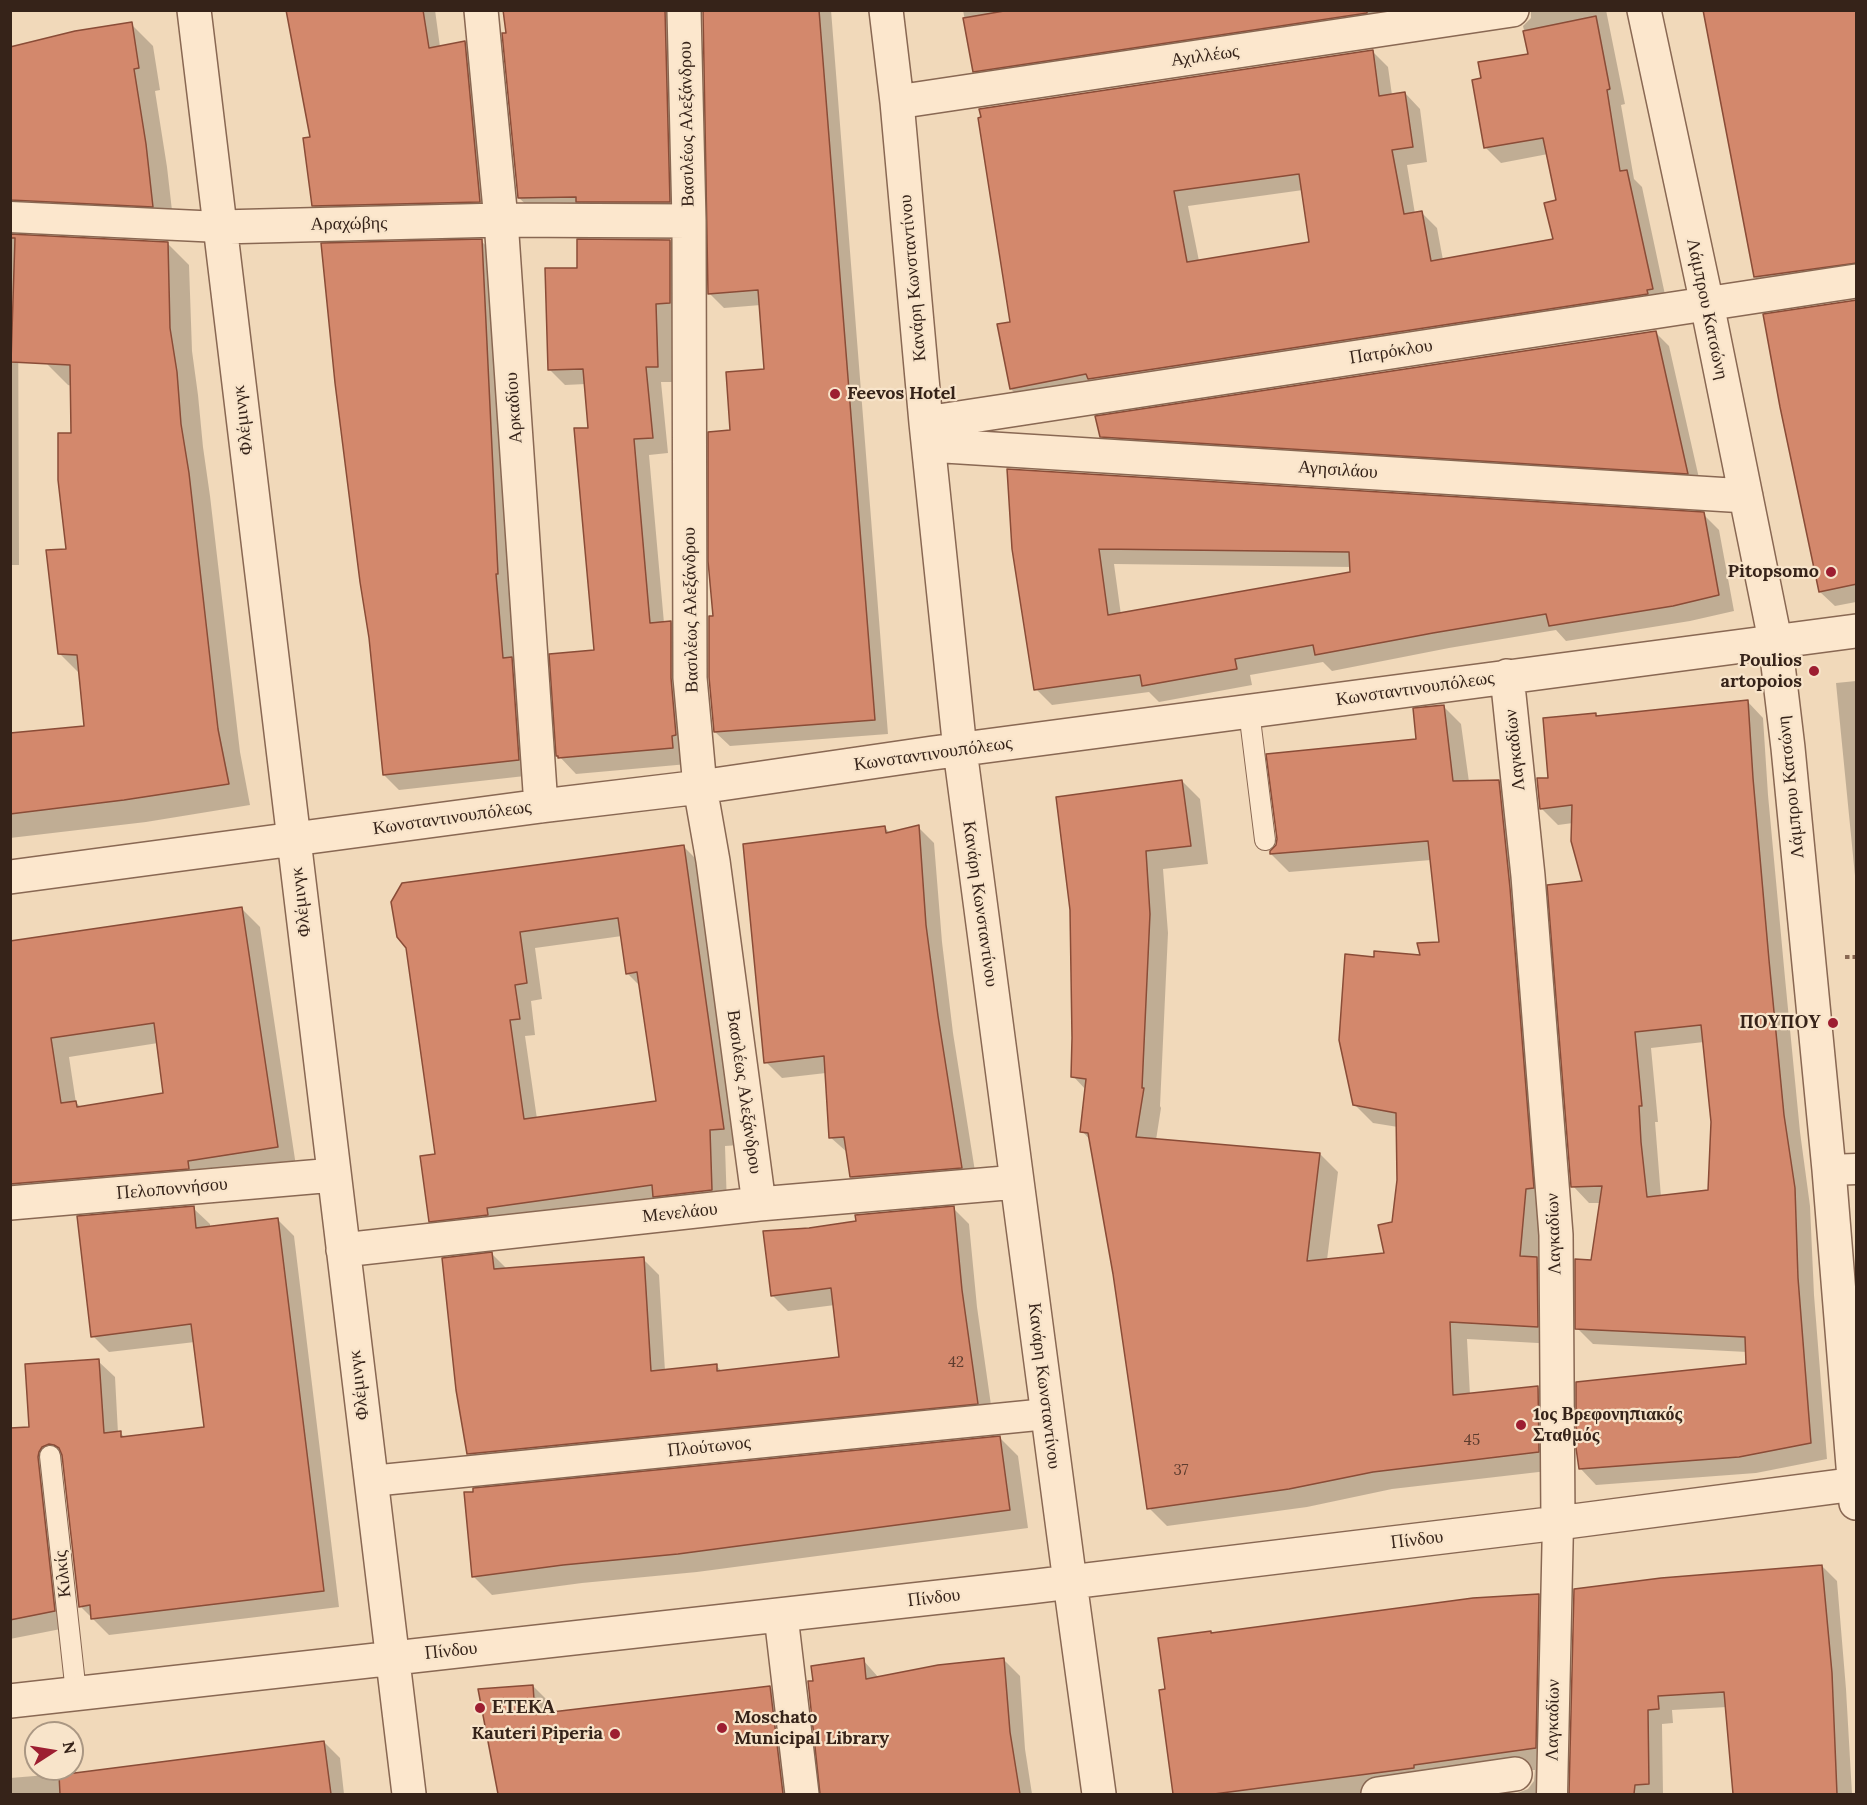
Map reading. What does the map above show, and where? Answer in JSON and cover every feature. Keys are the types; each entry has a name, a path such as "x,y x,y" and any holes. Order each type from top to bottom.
{"street":[{"name":"Φλέμινγκ","path":"194,10 409,1794"},
{"name":"Αρκαδίου","path":"481,10 501,220 542,806"},
{"name":"Βασιλέως Αλεξάνδρου","path":"684,10 689,220 690,678 700,787 713,861 759,1204"},
{"name":"Κανάρη Κωνσταντίνου","path":"886,10 960,750 1099,1794"},
{"name":"Αχιλλέως","path":"897,102 1512,10"},
{"name":"Λάμπρου Κατσώνη","path":"1644,10 1707,304 1775,640 1843,1169 1856,1490"},
{"name":"Αραχώβης","path":"10,217 220,227 501,220 689,220"},
{"name":"Πατρόκλου","path":"927,434 1857,281"},
{"name":"Αγησιλάου","path":"927,434 1746,496"},
{"name":"Κωνσταντινουπόλεως","path":"10,877 700,787 1775,640 1857,631"},
{"name":"Λαγκαδίων","path":"1507,676 1528,876 1556,1234 1558,1523 1552,1781"},
{"name":"Πελοποννήσου","path":"10,1203 334,1175"},
{"name":"Μενελάου","path":"343,1250 759,1204 1017,1182"},
{"name":"Πλούτωνος","path":"371,1481 1047,1414"},
{"name":"Πίνδου","path":"10,1701 392,1657 781,1616 1558,1523 1856,1490"},
{"path":"781,1616 802,1794"},
{"path":"1378,1794 1515,1774 1552,1781"}],"lane":[{"path":"1249,711 1265,840"},
{"name":"Κιλκίς","path":"50,1456 76,1693"}],"building":[{"path":"286,10 423,10 429,48 465,41 480,202 312,206 303,138 310,137"},
{"path":"503,10 665,10 670,202 576,202 576,197 518,198 502,33 506,33"},
{"path":"703,10 819,10 875,720 714,732 709,677 709,616 713,616 708,561 708,432 730,430 726,372 764,369 758,290 708,294"},
{"path":"1010,10 1367,10 1367,13 973,72 963,18"},
{"path":"1703,10 1857,10 1857,263 1754,277"},
{"path":"1596,16 1610,89 1607,90 1620,171 1627,170 1653,289 1647,290 1648,294 1088,379 1086,374 1010,389 997,324 1010,322 978,118 981,117 979,109 1373,50 1379,96 1405,92 1413,147 1392,150 1404,214 1422,211 1431,261 1553,239 1544,203 1556,200 1543,138 1484,148 1472,80 1481,78 1478,62 1528,54 1523,31","holes":["1299,174 1309,242 1187,262 1174,191"]},
{"path":"132,22 139,68 134,69 153,207 10,200 10,47 75,31"},
{"path":"10,234 168,242 170,328 218,729 229,784 10,814 10,733 84,726 77,655 58,654 46,550 66,549 58,480 58,433 71,433 70,365 11,362 15,238 10,238"},
{"path":"482,239 498,574 496,574 503,658 512,657 519,760 383,775 369,638 335,383 321,243"},
{"path":"577,239 670,240 670,303 656,304 658,367 646,367 653,438 634,439 650,623 671,621 671,678 676,735 672,736 673,748 558,758 556,756 549,654 594,650 574,428 588,428 583,369 548,370 545,268 577,268"},
{"path":"1857,300 1857,584 1819,592 1763,314"},
{"path":"1656,331 1688,474 1100,437 1095,416"},
{"path":"1007,469 1704,512 1719,595 1673,606 1549,626 1546,614 1315,655 1313,645 1235,659 1237,669 1142,686 1140,675 1034,690 1012,549","holes":["1099,549 1349,552 1350,572 1108,615"]},
{"path":"1748,700 1769,960 1784,1115 1795,1188 1798,1278 1811,1443 1739,1457 1579,1469 1576,1448 1576,1382 1746,1364 1745,1337 1575,1329 1575,1259 1591,1260 1602,1186 1571,1187 1547,885 1582,881 1571,841 1572,805 1540,809 1537,778 1548,778 1543,718 1596,713 1596,716","holes":["1701,1025 1711,1122 1708,1190 1647,1197 1641,1142 1639,1106 1642,1106 1635,1032"]},
{"path":"1444,705 1453,781 1499,780 1534,1188 1526,1189 1520,1256 1537,1257 1538,1327 1450,1322 1453,1395 1538,1386 1539,1452 1373,1472 1289,1489 1147,1509 1113,1274 1088,1133 1080,1132 1086,1079 1071,1077 1070,910 1056,797 1182,780 1191,846 1146,851 1150,914 1142,1088 1144,1088 1136,1137 1320,1153 1307,1261 1384,1253 1378,1225 1392,1222 1397,1180 1396,1113 1353,1105 1339,1040 1345,954 1374,957 1374,951 1420,955 1417,943 1439,942 1428,841 1270,854 1277,839 1266,754 1416,739 1413,708"},
{"path":"919,825 926,925 962,1168 850,1177 844,1137 829,1138 824,1056 764,1063 743,844 885,826 886,833"},
{"path":"684,845 724,1129 710,1130 712,1190 653,1197 652,1185 487,1208 488,1215 429,1222 420,1156 435,1154 406,948 397,937 391,902 402,883","holes":["618,918 626,974 637,972 656,1101 524,1119 510,1020 520,1019 515,985 527,983 520,932"]},
{"path":"242,907 278,1147 188,1161 189,1169 10,1184 10,941","holes":["154,1023 163,1093 77,1107 76,1101 61,1103 51,1038"]},
{"path":"194,1206 196,1228 278,1218 324,1591 91,1619 90,1605 79,1607 62,1455 59,1448 49,1444 42,1447 38,1457 55,1611 10,1620 10,1428 29,1427 25,1364 99,1359 104,1433 121,1431 121,1437 204,1427 191,1324 91,1337 77,1216"},
{"path":"954,1206 962,1290 978,1404 467,1454 456,1390 442,1258 492,1252 494,1269 644,1257 651,1371 717,1364 717,1371 839,1357 831,1288 771,1296 763,1231 809,1228 856,1221 855,1215"},
{"path":"1000,1436 1010,1510 678,1554 563,1565 472,1577 464,1492 473,1492 473,1488"},
{"path":"1822,1565 1832,1673 1837,1794 1733,1794 1724,1692 1658,1696 1659,1709 1648,1710 1649,1784 1635,1785 1634,1794 1569,1794 1574,1589 1661,1578"},
{"path":"1539,1594 1536,1748 1414,1765 1414,1768 1214,1794 1173,1794 1159,1690 1165,1689 1158,1638 1473,1598"},
{"path":"864,1658 866,1679 938,1665 1004,1658 1010,1732 1020,1794 820,1794 808,1681 813,1681 811,1666"},
{"path":"533,1685 535,1714 770,1686 783,1794 498,1794 478,1689"},
{"path":"324,1741 331,1794 60,1794 59,1781 84,1781 84,1772"}],"place":[{"name":"Feevos Hotel","path":"835,394"},
{"name":"Pitopsomo","path":"1831,572"},
{"name":"Poulios artopoios","path":"1814,671"},
{"name":"ΠΟΥΠΟΥ","path":"1833,1023"},
{"name":"1ος Βρεφονηπιακός Σταθμός","path":"1521,1425"},
{"name":"ΕΤΕΚΑ","path":"480,1708"},
{"name":"Moschato Municipal Library","path":"722,1728"},
{"name":"Kauteri Piperia","path":"615,1734"}]}
